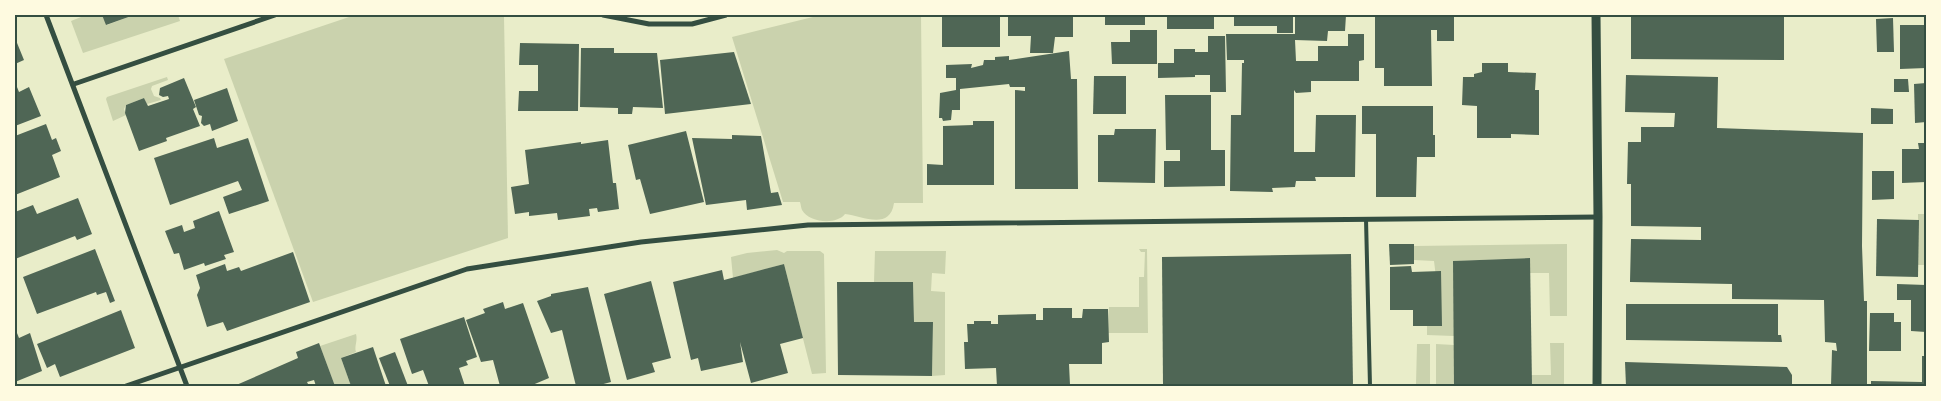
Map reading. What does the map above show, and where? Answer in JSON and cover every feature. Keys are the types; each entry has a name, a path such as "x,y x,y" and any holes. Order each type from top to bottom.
{"street":[{"path":"46,15 74,84 186,386"},
{"path":"74,84 275,15"},
{"path":"604,15 649,24 692,24 726,15"},
{"path":"1596,15 1597,386"},
{"path":"126,386 467,269 641,242 808,225 1598,217"}],"lane":[{"path":"1366,219 1370,386"}],"green space":[{"path":"86,15 102,15 107,25 134,15 178,15 180,21 83,53 71,21"},
{"path":"355,15 492,15 504,17 508,238 313,302 224,59"},
{"path":"821,15 921,15 923,203 894,203 887,217 881,219 874,220 845,214 836,220 823,221 811,218 806,214 802,210 800,202 783,202 732,37"},
{"path":"167,77 168,80 152,86 151,89 154,96 161,100 147,104 144,98 126,105 124,109 126,115 113,121 107,97"},
{"path":"1918,214 1926,214 1926,265 1918,265"},
{"path":"1567,244 1567,316 1550,316 1549,273 1530,273 1530,258 1454,261 1454,336 1427,335 1427,326 1442,326 1434,261 1414,260 1414,246"},
{"path":"1139,249 1147,249 1148,333 1108,333 1109,307 1139,307 1139,277 1144,277 1145,252 1141,252"},
{"path":"777,250 784,253 787,251 820,251 824,254 826,373 812,374 784,264 733,278 731,257 747,253"},
{"path":"875,251 946,251 945,274 932,273 931,291 945,292 945,375 932,376 933,322 914,322 913,282 874,282"},
{"path":"356,334 356,352 341,358 351,386 335,386 320,346"},
{"path":"1550,343 1564,343 1564,386 1532,386 1531,375 1551,375"},
{"path":"1417,344 1430,344 1430,386 1381,386 1416,384"},
{"path":"1436,344 1454,345 1454,386 1436,386"}],"building":[{"path":"102,15 134,15 106,25"},
{"path":"942,15 1000,15 1000,47 942,47"},
{"path":"1008,15 1073,15 1073,37 1055,37 1053,53 1030,53 1031,36 1008,36"},
{"path":"1105,15 1145,15 1145,25 1105,25"},
{"path":"1167,15 1214,15 1214,29 1167,29"},
{"path":"1234,15 1293,15 1293,33 1277,33 1277,26 1234,26"},
{"path":"1295,15 1346,15 1345,31 1328,31 1327,41 1295,40 1296,61 1318,61 1318,46 1348,46 1348,34 1364,34 1364,60 1359,61 1359,81 1311,81 1311,92 1296,93 1294,90 1294,152 1315,152 1316,115 1356,115 1355,177 1315,177 1316,181 1296,181 1295,187 1272,188 1273,192 1230,191 1231,115 1241,115 1242,63 1244,63 1244,60 1227,60 1226,34 1295,34"},
{"path":"1375,15 1454,15 1454,41 1437,41 1437,30 1431,30 1432,86 1384,86 1384,68 1375,68"},
{"path":"1631,15 1784,15 1784,60 1631,59"},
{"path":"1893,18 1894,52 1877,52 1876,19"},
{"path":"1900,25 1926,25 1926,68 1900,69"},
{"path":"1130,30 1157,30 1157,64 1112,64 1111,42 1130,42"},
{"path":"1208,36 1225,36 1226,92 1210,92 1210,75 1158,78 1158,63 1174,63 1174,49 1195,49 1195,52 1208,52"},
{"path":"15,38 24,60 15,64"},
{"path":"520,43 579,44 578,111 518,111 519,91 538,91 538,65 519,65"},
{"path":"581,48 614,48 614,53 657,53 663,108 633,107 632,114 618,114 618,108 580,107"},
{"path":"1069,51 1071,79 1077,79 1078,189 1015,189 1015,90 1025,91 1025,87 1010,87 1009,84 960,89 960,110 952,110 951,120 943,121 942,118 939,118 940,93 956,90 956,78 946,78 946,65 972,64 971,68 983,65 984,60 995,60 995,57 1009,56 1009,60"},
{"path":"734,52 751,104 665,114 660,60"},
{"path":"1482,63 1508,63 1508,72 1536,73 1535,90 1539,90 1539,135 1511,134 1511,138 1477,138 1477,106 1462,105 1463,77 1474,77 1474,74 1482,72"},
{"path":"1626,75 1718,77 1717,128 1863,133 1862,246 1864,301 1867,301 1867,386 1831,386 1832,350 1837,351 1836,343 1825,342 1824,300 1732,299 1732,284 1630,282 1631,239 1701,240 1701,227 1631,226 1631,184 1627,184 1628,142 1641,142 1641,127 1674,127 1675,113 1625,112"},
{"path":"1094,76 1126,76 1126,114 1093,114"},
{"path":"184,78 196,107 193,109 200,126 166,138 167,141 139,151 125,113 126,105 144,98 148,106 169,99 168,96 163,97 159,95 160,88"},
{"path":"1894,79 1908,79 1909,92 1894,92"},
{"path":"15,82 19,92 29,87 41,116 15,126"},
{"path":"1926,83 1926,122 1915,123 1914,84"},
{"path":"227,88 238,121 212,131 210,124 204,126 201,123 202,116 199,115 194,100"},
{"path":"1165,95 1211,95 1211,150 1225,150 1225,186 1164,187 1164,161 1180,161 1180,150 1166,150"},
{"path":"1362,106 1433,106 1435,157 1417,157 1416,197 1376,197 1376,134 1362,134"},
{"path":"1871,108 1893,109 1893,124 1871,124"},
{"path":"973,121 994,121 994,185 927,185 927,164 943,165 943,126 973,125"},
{"path":"46,124 52,140 56,138 61,151 52,155 60,177 15,195 15,136"},
{"path":"1115,129 1156,129 1155,183 1098,182 1098,135 1114,135"},
{"path":"686,131 704,202 650,214 640,179 636,180 628,145"},
{"path":"732,135 761,136 771,193 778,192 782,205 747,210 746,200 706,205 692,138 732,139"},
{"path":"214,138 217,148 248,138 269,201 229,214 223,197 242,190 238,181 170,205 154,158"},
{"path":"608,140 613,183 616,183 619,209 598,212 597,208 589,209 590,216 558,220 557,213 529,216 529,212 515,214 511,187 529,184 525,150"},
{"path":"1918,143 1926,143 1926,182 1902,183 1902,149 1919,149"},
{"path":"1872,171 1894,171 1894,199 1872,200"},
{"path":"78,198 92,234 77,240 75,236 15,259 15,212 33,205 37,214"},
{"path":"219,211 234,252 224,255 226,259 205,266 204,263 184,270 179,253 174,254 165,231 182,225 184,232 195,228 193,221"},
{"path":"1877,219 1919,220 1918,277 1876,276"},
{"path":"1389,244 1414,244 1414,264 1390,265"},
{"path":"95,249 115,301 110,303 106,292 97,295 96,292 37,314 23,277"},
{"path":"293,252 310,302 227,331 223,322 207,327 197,295 200,288 196,275 225,264 227,271 239,267 241,271"},
{"path":"1351,254 1353,386 1163,386 1162,257"},
{"path":"1530,258 1532,386 1454,386 1453,261"},
{"path":"784,264 803,338 780,344 788,373 751,383 740,342 743,362 701,371 698,358 691,360 673,282 722,270 724,280"},
{"path":"1411,266 1412,272 1441,271 1442,326 1413,326 1413,310 1390,310 1390,267"},
{"path":"651,281 671,358 652,363 655,372 627,380 604,294"},
{"path":"837,282 913,282 914,322 933,322 932,376 838,375"},
{"path":"1897,284 1926,285 1926,332 1911,331 1911,300 1897,300"},
{"path":"588,287 611,382 596,386 576,386 562,330 551,333 537,301 551,296 551,294"},
{"path":"503,302 505,309 523,303 549,378 530,386 500,386 493,360 481,362 466,320 485,313 483,309"},
{"path":"1626,304 1778,304 1778,335 1781,335 1782,342 1626,340"},
{"path":"1043,308 1072,308 1072,318 1082,318 1083,309 1108,309 1109,342 1102,343 1102,364 1069,364 1070,385 997,386 996,368 965,369 964,342 968,342 967,324 974,324 974,321 991,321 991,324 998,324 998,315 1036,314 1036,320 1043,320"},
{"path":"121,310 135,348 60,377 55,364 47,368 37,344"},
{"path":"1870,313 1894,313 1894,322 1901,322 1901,351 1869,351"},
{"path":"464,317 477,357 466,361 468,365 459,368 465,386 429,386 423,370 412,374 400,339"},
{"path":"15,328 19,338 30,333 42,371 15,382"},
{"path":"319,343 335,386 316,386 314,380 307,382 309,386 234,386 298,358 296,352"},
{"path":"373,347 386,386 351,386 341,358"},
{"path":"395,352 408,386 390,386 379,358"},
{"path":"1922,356 1926,356 1926,386 1871,386 1871,381 1922,382"},
{"path":"1625,362 1787,367 1792,375 1792,386 1626,386"}]}
